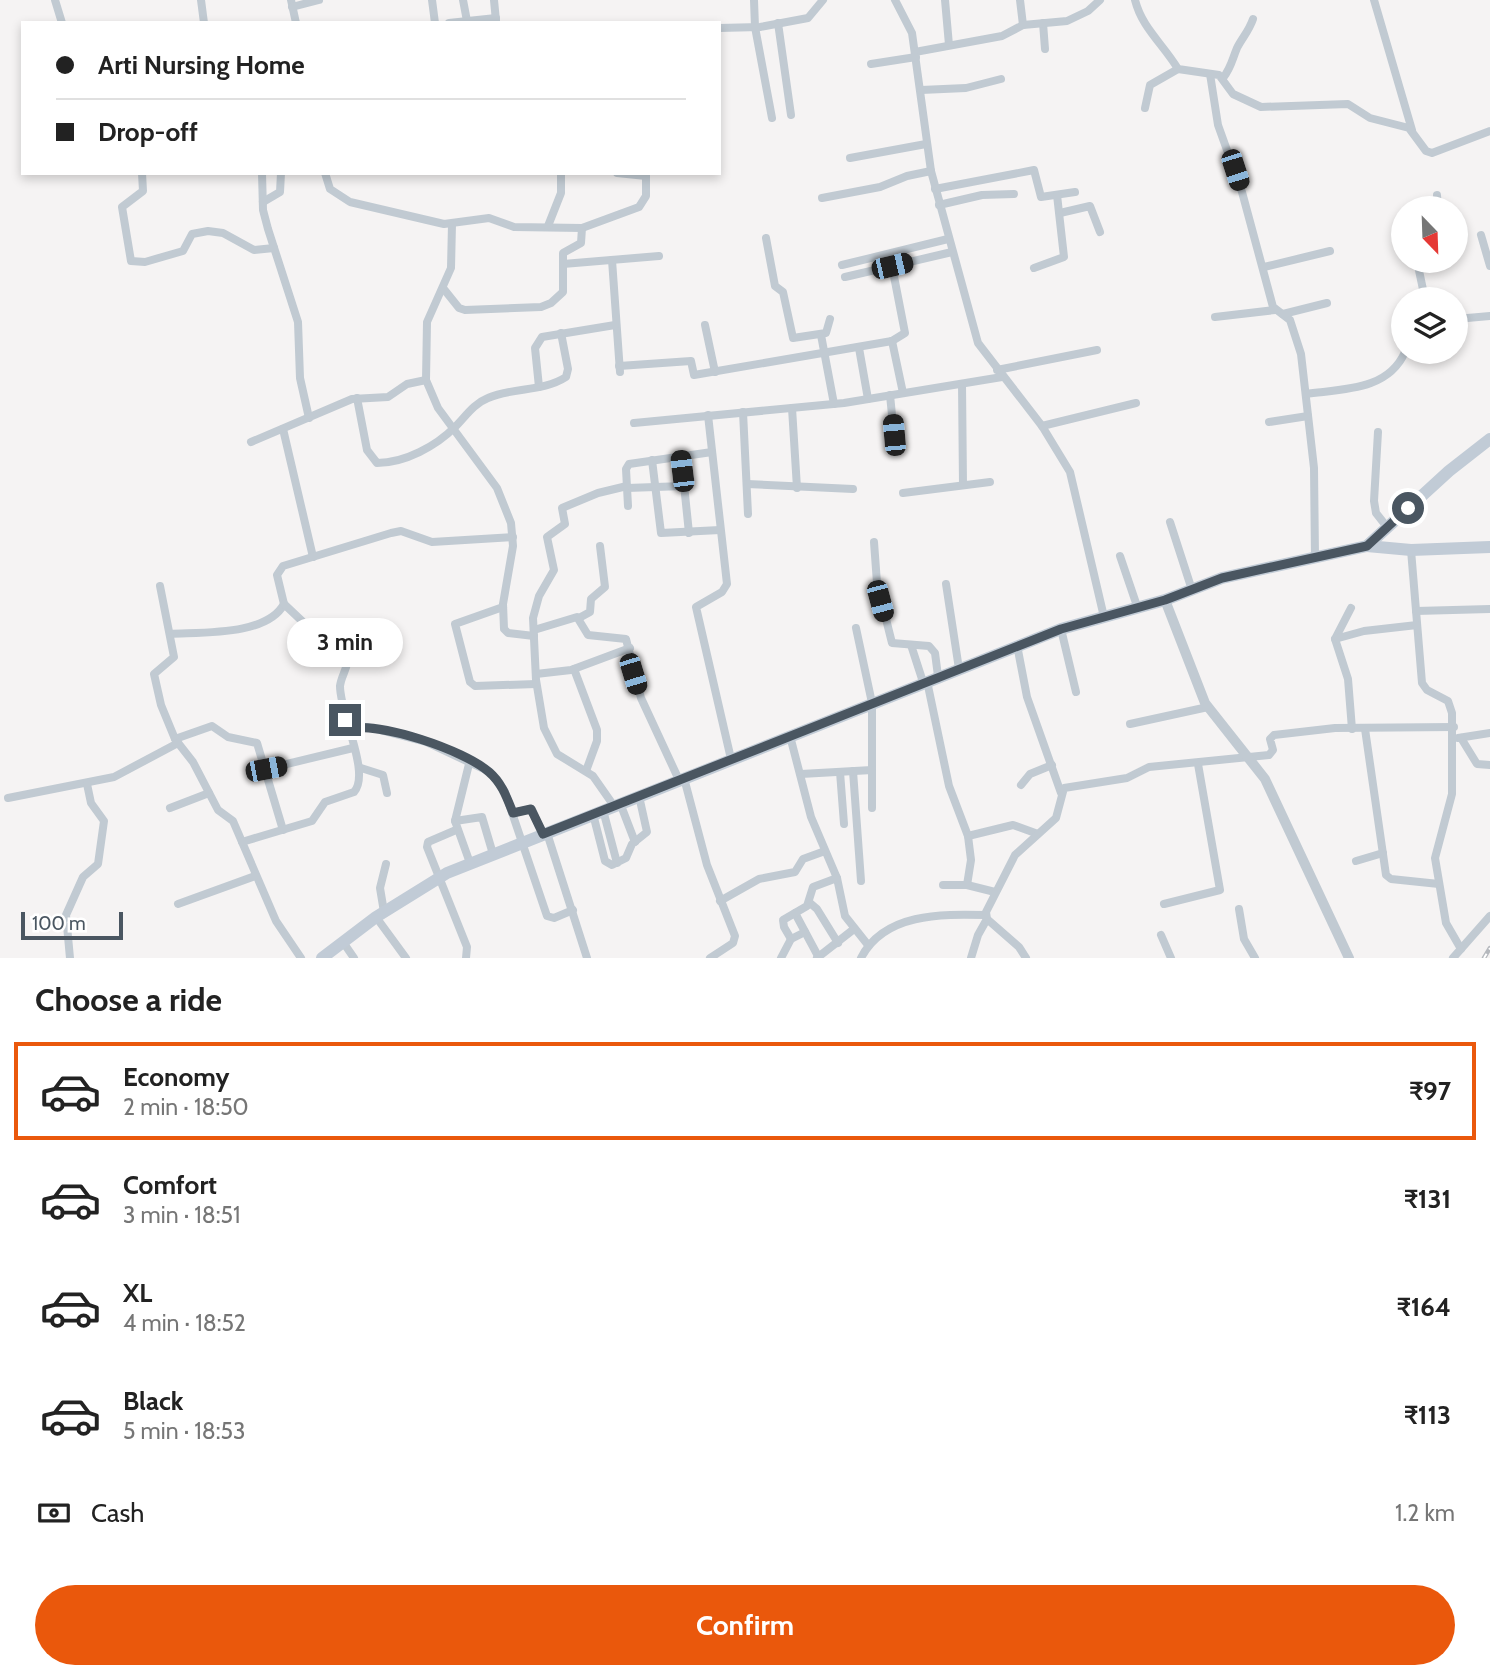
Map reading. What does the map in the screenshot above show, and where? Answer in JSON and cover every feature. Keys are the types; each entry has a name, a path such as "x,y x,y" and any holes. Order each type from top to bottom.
{"main road":[{"path":"1367,546 1490,439"},
{"path":"1388,527 1395,549"},
{"path":"322,958 380,914 439,877 470,863 1061,629 1165,600 1222,578 1367,546 1411,550 1490,547"}],"street":[{"path":"55,0 61,21"},
{"path":"201,0 204,21"},
{"path":"295,21 291,4 319,0"},
{"path":"432,0 435,21"},
{"path":"463,0 467,21 496,20 494,0"},
{"path":"754,0 755,27 772,118"},
{"path":"721,28 755,27 812,17 823,0"},
{"path":"895,0 908,21 916,55 931,171 978,343 1042,426 1070,472 1104,617"},
{"path":"945,0 949,45"},
{"path":"1020,0 1023,25"},
{"path":"871,64 949,45 1002,36 1023,25 1080,16 1100,0"},
{"path":"1135,0 1144,27 1160,40 1178,69"},
{"path":"1374,0 1412,130 1426,151 1432,153 1490,131"},
{"path":"1223,78 1232,66 1238,44 1247,37 1253,19"},
{"path":"778,23 791,115"},
{"path":"1043,23 1045,49"},
{"path":"1145,108 1150,85 1178,69 1223,78 1233,94 1261,107 1348,104 1370,118 1412,130"},
{"path":"1210,74 1218,125 1228,147 1264,267 1279,312 1290,320 1297,335 1314,468 1315,557"},
{"path":"921,90 967,88 1002,79"},
{"path":"850,158 926,144"},
{"path":"935,189 1034,170 1041,197 1075,192"},
{"path":"822,198 880,187 907,176 931,171"},
{"path":"142,175 143,191 122,207 131,261 145,262 183,251 188,238 198,232 223,233 254,250 274,248"},
{"path":"262,175 263,202 274,248 298,322 299,378 309,418"},
{"path":"263,202 280,192 281,175"},
{"path":"326,175 330,189 350,202 401,216 452,224 489,218 514,227 582,228 639,207 646,195 646,175"},
{"path":"548,226 561,193 561,175"},
{"path":"939,205 982,195 1014,194"},
{"path":"1034,268 1064,257 1057,195"},
{"path":"1060,213 1090,205 1100,232"},
{"path":"452,224 453,254 443,288 427,322 424,340 426,380 429,393 497,488 513,537 503,607 505,631 534,633 560,620 579,618 590,612 591,599 605,587 600,547"},
{"path":"443,288 458,308 465,310 541,307 559,298 563,292 564,253 581,243 582,228"},
{"path":"1481,236 1490,266"},
{"path":"766,238 775,286 783,292 793,338 821,335 828,331 830,319"},
{"path":"842,265 948,239"},
{"path":"1264,267 1330,251"},
{"path":"845,277 952,252"},
{"path":"563,264 659,256"},
{"path":"612,260 620,369 691,361 694,375 825,355 892,341 905,333 892,266"},
{"path":"1215,317 1279,312 1327,303"},
{"path":"1468,318 1490,316"},
{"path":"539,387 535,365 537,343 542,337 615,325"},
{"path":"705,325 715,372"},
{"path":"357,398 368,450 377,463 414,454 454,428 477,403 486,398 511,390 539,387 569,374 561,332"},
{"path":"821,335 834,404"},
{"path":"892,341 903,393"},
{"path":"859,348 868,399"},
{"path":"634,424 834,404 962,384 1097,350"},
{"path":"1306,394 1371,384 1397,364"},
{"path":"251,442 357,398 388,397 407,384 426,380"},
{"path":"962,384 963,485"},
{"path":"890,395 894,435"},
{"path":"1042,426 1136,403"},
{"path":"792,408 797,488"},
{"path":"743,412 748,513"},
{"path":"708,415 727,584 722,592 696,607 731,760"},
{"path":"1269,422 1308,416"},
{"path":"283,429 313,557"},
{"path":"1378,432 1374,501 1376,513 1388,527"},
{"path":"628,506 627,466 712,452"},
{"path":"681,456 689,533"},
{"path":"652,460 661,533 720,530"},
{"path":"904,493 990,482"},
{"path":"747,484 853,489"},
{"path":"635,842 608,808 586,771 552,748 540,709 536,684 534,633 537,602 554,570 547,537 565,524 562,508 627,487 684,485"},
{"path":"1170,522 1192,590"},
{"path":"242,842 312,821 325,802 354,792 361,781 361,768 347,729 340,685 347,664 307,654 302,621 284,604 278,570 401,531 432,542 513,537"},
{"path":"874,542 877,583 892,643 923,644 932,649 930,680 949,786 968,836 971,860 967,885"},
{"path":"1411,550 1422,683 1427,691 1448,701 1457,738 1452,794 1435,858 1446,923 1461,949"},
{"path":"1120,556 1138,606"},
{"path":"946,584 959,669"},
{"path":"160,586 174,657 154,674 153,679 176,741 193,762 218,810 233,821 276,921 301,958"},
{"path":"1165,600 1208,707 1265,779 1349,958"},
{"path":"170,634 242,629 269,618 284,604"},
{"path":"503,607 455,624 470,682 475,686 536,684"},
{"path":"1351,608 1335,639 1348,679 1352,729"},
{"path":"1416,611 1490,609"},
{"path":"579,618 588,635 623,637 630,648 640,698 682,779 720,901 736,940 710,958"},
{"path":"1335,639 1364,631 1417,625"},
{"path":"856,628 872,703 872,808"},
{"path":"1061,629 1076,692"},
{"path":"911,645 930,680"},
{"path":"971,958 995,892 1015,855 1059,813 1061,793 1027,697 1017,646"},
{"path":"536,674 575,669 630,648"},
{"path":"575,669 597,730 597,741 586,771"},
{"path":"1130,724 1208,707"},
{"path":"347,729 358,726 426,742 470,760 499,782 524,842 547,916 554,918 573,910"},
{"path":"8,798 87,784 114,776 176,741 206,727 215,727 228,737 257,743 283,830"},
{"path":"1061,793 1068,786 1127,778 1149,767 1250,759 1272,753 1270,739 1274,734 1454,727"},
{"path":"1365,729 1388,877 1439,884"},
{"path":"1457,738 1490,733"},
{"path":"790,736 811,817 837,878 843,910 868,945"},
{"path":"1457,738 1477,764 1490,765"},
{"path":"266,769 354,748"},
{"path":"470,760 456,825 470,863"},
{"path":"1164,904 1220,890 1198,764"},
{"path":"1021,785 1030,774 1052,765"},
{"path":"361,768 383,775 387,793"},
{"path":"801,774 872,770"},
{"path":"853,771 861,880"},
{"path":"840,772 844,824"},
{"path":"70,958 66,924 68,907 83,877 98,864 103,848 104,821 91,803 87,784"},
{"path":"170,808 208,793"},
{"path":"608,808 617,863 626,858 647,829 639,796"},
{"path":"513,813 531,809 545,833 587,958"},
{"path":"466,958 467,947 427,845 456,825 482,817 493,854"},
{"path":"968,836 1013,825 1038,834"},
{"path":"720,901 760,879 795,872 803,859 825,851"},
{"path":"1356,861 1383,853"},
{"path":"386,864 380,888 380,914 406,958"},
{"path":"178,904 255,876"},
{"path":"791,939 782,924 783,920 810,903 813,887 837,878"},
{"path":"943,885 967,885 995,892"},
{"path":"810,903 817,909 838,943"},
{"path":"1239,909 1244,939 1255,958"},
{"path":"795,913 818,958 854,929"},
{"path":"862,958 868,945 887,927 955,914 986,917 1019,947 1026,958"},
{"path":"1453,958 1490,916"},
{"path":"779,956 791,939 806,932"},
{"path":"1161,934 1171,958"},
{"path":"343,942 354,958"}],"railway":[{"path":"1484,958 1490,948"}],"route":[{"path":"345,720 347,729 368,727 426,742 483,767 499,782 513,813 530,808 543,834 1061,629 1165,600 1222,578 1367,546 1408,508"}]}
